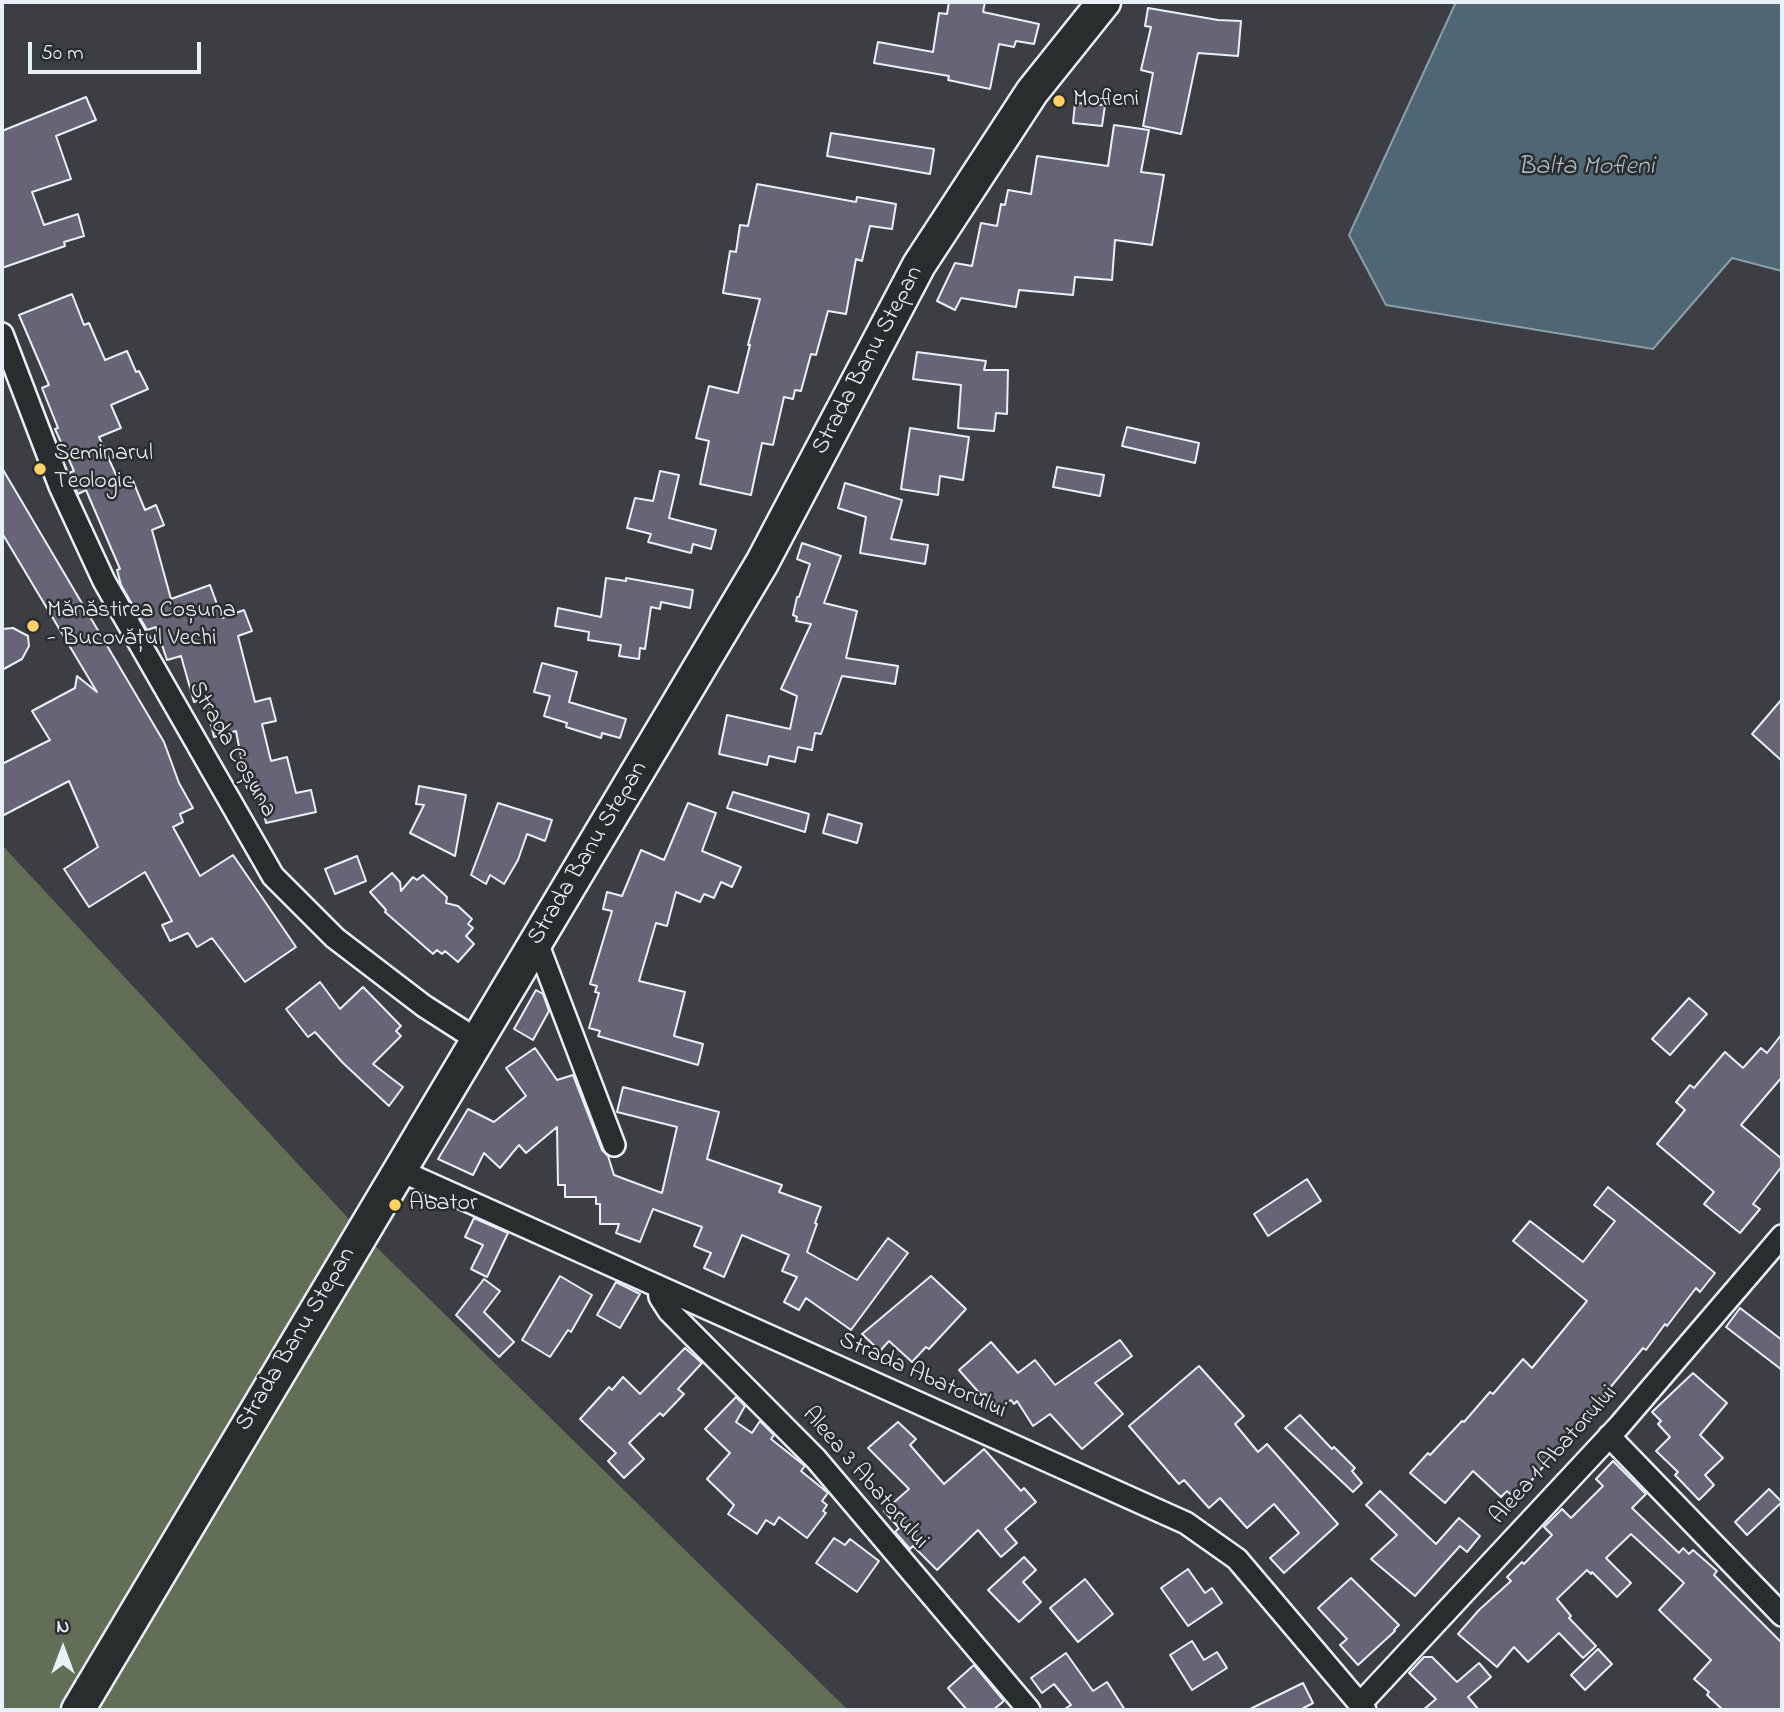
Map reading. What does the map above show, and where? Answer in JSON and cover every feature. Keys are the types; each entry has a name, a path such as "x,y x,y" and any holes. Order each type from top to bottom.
{"main road":[{"name":"Strada Banu Stepan","path":"78,1710 762,563 919,265 1032,92 1104,2"}],"street":[{"name":"Strada Coșuna","path":"2,334 60,486 104,581 273,876 335,938 424,1006 477,1040"},
{"path":"536,940 614,1145"},
{"name":"Strada Abatorului","path":"399,1170 1186,1523 1237,1559 1362,1707"},
{"name":"Aleea 1 Abatorului","path":"1362,1707 1609,1436 1782,1236"},
{"name":"Aleea 3 Abatorului","path":"659,1287 660,1297 669,1311 816,1460 1029,1710"},
{"path":"1609,1436 1782,1615"}],"green space":[{"path":"2,845 361,1232 848,1710 2,1710"}],"water":[{"name":"Balta Mofleni","path":"1456,2 1782,2 1782,271 1732,258 1653,349 1386,305 1349,235"}],"building":[{"path":"949,2 985,2 983,12 1039,24 1034,44 1016,41 1014,47 999,44 990,89 948,80 949,76 874,63 878,42 933,52 939,13 947,14"},
{"path":"1148,8 1218,20 1241,21 1238,56 1198,53 1181,134 1143,126 1153,73 1141,70 1151,27 1145,26"},
{"path":"86,97 96,120 56,136 71,179 32,192 44,225 78,214 84,236 64,242 65,246 2,268 2,131"},
{"path":"1075,103 1105,105 1102,126 1073,123"},
{"path":"1114,125 1149,130 1141,172 1164,175 1152,245 1115,240 1112,280 1075,277 1073,295 1019,290 1016,307 961,298 955,310 937,301 955,263 972,266 981,223 997,226 1001,204 1005,205 1008,190 1031,194 1037,156 1108,166"},
{"path":"831,133 934,149 930,174 827,156"},
{"path":"757,184 856,202 857,197 896,204 892,229 870,226 862,261 856,259 846,314 828,311 816,355 811,354 801,391 795,390 793,399 784,397 773,445 762,443 751,495 700,484 709,441 696,438 709,386 738,393 750,345 760,299 723,293 730,251 736,252 740,225 748,226"},
{"path":"72,294 84,325 89,323 105,360 127,351 136,372 139,371 148,389 111,405 121,428 99,437 121,486 133,481 145,510 156,505 164,525 152,530 171,599 210,585 222,618 244,610 252,631 238,636 255,702 270,698 276,721 262,724 271,761 287,757 296,793 311,790 316,812 266,823 258,786 247,788 236,731 214,737 205,699 194,702 181,656 167,660 156,627 147,630 121,585 117,570 120,569 86,490 78,494 69,473 74,471 55,429 58,428 42,388 49,385 19,315"},
{"path":"917,352 986,361 984,370 1008,370 1007,414 996,413 994,431 958,428 961,385 913,379"},
{"path":"1127,427 1199,443 1195,463 1122,446"},
{"path":"910,428 969,437 963,480 940,476 938,495 901,489"},
{"path":"1057,467 1104,475 1100,496 1053,487"},
{"path":"2,468 164,742 179,783 193,808 180,814 183,822 173,827 200,876 233,855 296,947 245,982 212,938 197,947 188,933 170,941 162,925 172,921 145,872 89,907 64,869 98,847 69,781 2,816 2,764 50,740 32,711 75,688 77,676 97,692 2,533"},
{"path":"660,471 679,475 669,518 716,530 711,549 693,544 691,553 648,542 651,534 627,528 635,498 653,501"},
{"path":"845,483 902,500 891,539 928,545 925,564 860,553 866,517 838,508"},
{"path":"802,543 841,556 824,603 857,611 846,658 898,666 895,684 842,676 821,734 815,733 812,750 798,747 795,762 769,756 767,765 719,754 727,715 790,729 797,696 781,689 811,624 796,621 797,617 793,615 810,564 797,559"},
{"path":"606,578 626,581 626,578 693,590 690,608 661,602 660,609 651,607 645,649 640,648 639,659 619,656 621,645 588,640 589,632 555,626 558,608 601,617"},
{"path":"13,628 28,636 29,646 22,659 2,670 2,629"},
{"path":"542,663 577,672 569,702 626,719 620,738 602,733 601,738 566,727 567,723 544,716 550,696 534,692"},
{"path":"1782,699 1782,761 1752,734"},
{"path":"419,786 466,795 455,856 410,833 424,805 416,804"},
{"path":"733,792 809,814 805,832 727,808"},
{"path":"498,803 552,820 545,841 527,834 518,860 504,884 490,875 486,884 471,875"},
{"path":"688,803 716,813 702,851 741,867 732,887 721,882 714,898 704,894 700,902 676,892 667,926 656,923 639,981 685,992 674,1036 703,1044 698,1065 598,1036 600,1031 589,1028 599,993 595,992 597,986 590,984 612,911 603,909 607,892 622,896 641,850 664,860"},
{"path":"828,814 862,824 857,843 823,833"},
{"path":"357,856 366,881 335,894 325,869"},
{"path":"392,873 400,882 401,891 413,877 417,880 423,875 447,897 446,903 458,906 472,919 468,924 473,928 466,936 474,944 458,962 445,951 442,954 437,950 433,954 385,912 370,892"},
{"path":"320,982 340,1009 363,987 401,1026 396,1031 401,1036 373,1064 403,1087 389,1106 343,1063 315,1032 308,1037 286,1009"},
{"path":"536,990 543,994 549,1011 533,1040 514,1029"},
{"path":"1689,998 1707,1014 1670,1055 1652,1039"},
{"path":"1782,1034 1782,1077 1741,1125 1782,1159 1782,1166 1753,1204 1760,1209 1740,1233 1704,1204 1714,1192 1657,1144 1685,1110 1676,1102 1690,1085 1694,1088 1725,1052 1743,1068 1761,1048 1767,1053"},
{"path":"535,1048 557,1080 573,1075 614,1175 662,1193 677,1127 617,1112 623,1087 719,1112 707,1159 782,1185 779,1192 821,1207 807,1252 857,1280 888,1238 908,1253 851,1330 806,1298 799,1310 784,1302 797,1277 782,1271 789,1255 742,1235 724,1277 704,1268 711,1253 694,1246 702,1227 653,1209 640,1242 616,1233 619,1224 600,1224 600,1204 596,1204 596,1197 565,1197 565,1185 558,1185 557,1127 526,1153 519,1145 500,1168 484,1153 473,1175 438,1159 468,1109 494,1122 526,1096 506,1068"},
{"path":"1307,1179 1321,1201 1268,1236 1254,1214"},
{"path":"1608,1187 1715,1273 1700,1292 1696,1288 1646,1350 1643,1348 1604,1395 1608,1399 1580,1430 1558,1449 1516,1499 1507,1491 1501,1497 1473,1471 1445,1503 1410,1473 1428,1453 1430,1455 1462,1421 1464,1422 1490,1392 1493,1394 1523,1359 1532,1368 1587,1301 1513,1241 1530,1221 1583,1262 1615,1221 1594,1205"},
{"path":"474,1218 508,1233 487,1277 471,1269 483,1245 465,1237"},
{"path":"560,1276 592,1295 571,1332 568,1330 550,1357 522,1340"},
{"path":"931,1276 966,1309 929,1349 926,1347 912,1362 889,1341 880,1351 862,1334"},
{"path":"484,1279 500,1291 484,1312 514,1342 499,1357 456,1315"},
{"path":"616,1282 640,1294 620,1328 597,1315"},
{"path":"1740,1308 1782,1340 1782,1370 1726,1327"},
{"path":"1120,1340 1132,1356 1095,1383 1123,1414 1082,1449 1050,1414 1033,1426 1017,1401 1014,1404 1011,1400 998,1410 959,1370 991,1342 1018,1373 1035,1360 1055,1385"},
{"path":"685,1348 702,1363 678,1389 684,1394 663,1416 660,1413 629,1443 644,1459 624,1478 608,1461 616,1453 580,1419 609,1387 612,1390 623,1377 640,1394"},
{"path":"1199,1366 1244,1416 1235,1424 1258,1452 1267,1444 1338,1524 1284,1573 1270,1558 1299,1533 1274,1504 1247,1528 1220,1498 1209,1508 1184,1480 1179,1484 1129,1426"},
{"path":"1693,1373 1727,1403 1700,1435 1723,1458 1705,1475 1714,1485 1699,1500 1675,1475 1678,1472 1656,1451 1670,1437 1658,1424 1661,1421 1652,1412"},
{"path":"736,1397 745,1406 736,1422 752,1433 760,1421 774,1435 771,1439 805,1466 801,1471 828,1493 822,1501 827,1505 823,1511 826,1513 807,1538 779,1517 774,1525 766,1520 757,1534 728,1514 734,1505 707,1479 730,1453 705,1429"},
{"path":"1300,1415 1332,1449 1334,1447 1355,1468 1352,1471 1362,1483 1353,1492 1285,1428"},
{"path":"898,1422 916,1439 910,1445 944,1484 984,1449 1021,1491 1024,1488 1036,1502 1005,1529 1017,1543 1001,1557 978,1530 937,1570 913,1546 910,1549 895,1532 899,1528 884,1511 909,1489 868,1448"},
{"path":"1613,1461 1646,1494 1632,1508 1679,1553 1683,1548 1689,1554 1693,1550 1717,1571 1714,1575 1782,1643 1782,1710 1723,1710 1707,1695 1709,1692 1694,1679 1711,1660 1659,1610 1684,1583 1631,1534 1606,1558 1631,1583 1617,1597 1587,1570 1557,1599 1571,1616 1569,1618 1596,1646 1583,1658 1559,1633 1528,1662 1514,1647 1497,1667 1458,1634 1479,1610 1511,1581 1507,1577 1552,1535 1544,1527 1562,1509 1571,1518 1603,1486 1596,1479"},
{"path":"1769,1489 1782,1502 1747,1535 1735,1522"},
{"path":"1380,1491 1436,1544 1459,1518 1480,1536 1467,1552 1460,1546 1415,1596 1371,1559 1397,1535 1366,1505"},
{"path":"834,1538 845,1545 850,1539 879,1561 857,1592 816,1563"},
{"path":"1024,1557 1036,1570 1023,1582 1041,1602 1019,1622 988,1590"},
{"path":"1188,1569 1205,1593 1212,1588 1222,1603 1188,1626 1161,1588"},
{"path":"1351,1578 1399,1625 1358,1665 1340,1645 1347,1639 1318,1608"},
{"path":"1085,1579 1113,1614 1078,1642 1050,1608"},
{"path":"1192,1641 1204,1660 1217,1652 1227,1668 1192,1690 1170,1655"},
{"path":"1598,1649 1612,1664 1585,1690 1571,1675"},
{"path":"1066,1653 1093,1691 1107,1682 1125,1710 1063,1710 1071,1705 1054,1684 1042,1693 1031,1678"},
{"path":"1424,1657 1432,1657 1457,1682 1479,1663 1491,1677 1468,1697 1479,1710 1423,1710 1436,1699 1409,1673"},
{"path":"974,1665 1004,1701 993,1710 967,1710 948,1688"},
{"path":"1303,1683 1313,1703 1300,1710 1248,1710"}],"place":[{"name":"Mofleni","path":"1059,101"},
{"name":"Seminarul Teologic","path":"40,469"},
{"name":"Mănăstirea Coșuna - Bucovățul Vechi","path":"33,626"},
{"name":"Abator","path":"395,1205"}]}
